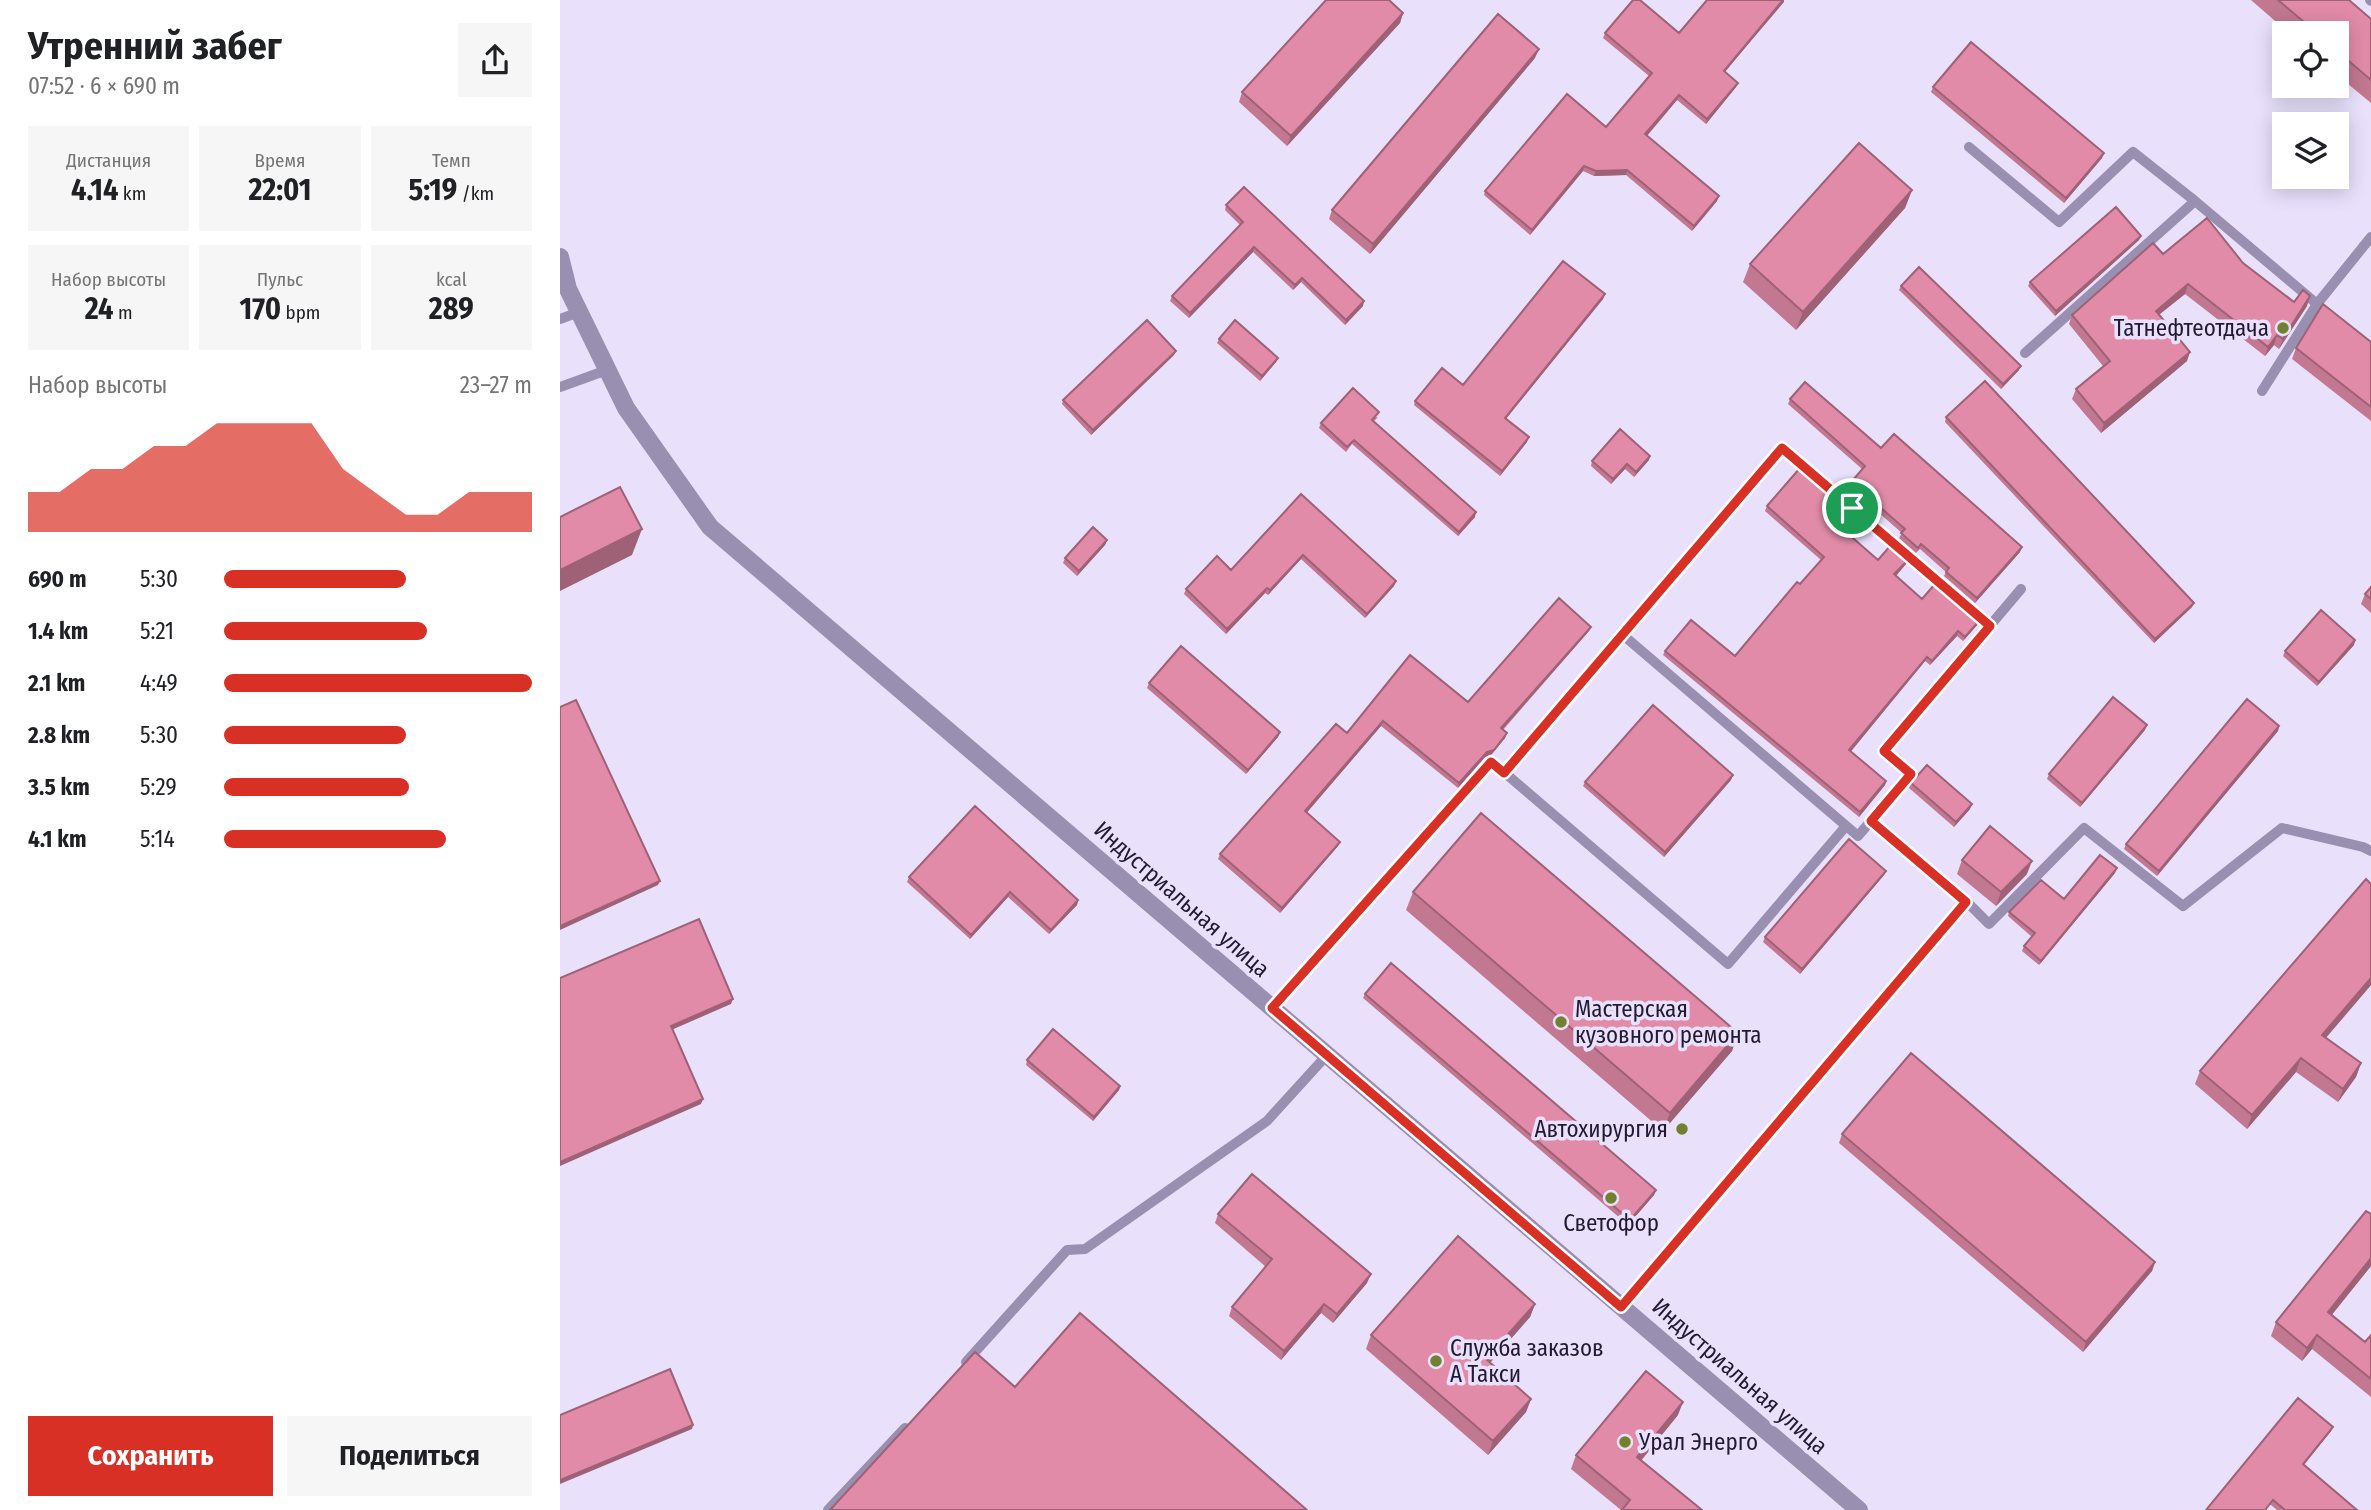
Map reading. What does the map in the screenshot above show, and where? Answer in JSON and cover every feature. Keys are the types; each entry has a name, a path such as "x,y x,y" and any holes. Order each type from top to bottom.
{"street":[{"name":"Индустриальная улица","path":"560,257 568,289 626,408 710,527 1859,1510"}],"lane":[{"path":"1969,147 2059,222 2133,152 2317,304"},
{"path":"2025,353 2195,201"},
{"path":"2262,391 2317,304 2371,237"},
{"path":"560,319 579,313"},
{"path":"560,387 607,370"},
{"path":"1504,773 1782,448 1990,626"},
{"path":"1623,635 1858,836 1911,774 1884,751 2021,589"},
{"path":"1272,1008 1491,762 1728,964 1846,826"},
{"path":"1871,821 1989,924 2084,828 2183,906 2282,828 2371,851"},
{"path":"1621,1307 1966,902"},
{"path":"958,1371 1067,1250 1085,1249 1267,1121 1327,1055"},
{"path":"828,1510 912,1421"}],"building":[{"path":"1326,0 1389,0 1403,13 1291,136 1242,92"},
{"path":"1633,0 1640,0 1679,33 1707,0 1783,0 1724,71 1738,83 1707,119 1679,95 1645,134 1719,196 1694,226 1627,170 1596,171 1584,166 1532,230 1485,191 1567,94 1606,127 1652,73 1605,33"},
{"path":"2278,0 2349,0 2371,19 2371,80 2349,61 2349,21 2303,21"},
{"path":"1498,14 1539,49 1373,244 1332,210"},
{"path":"1971,42 2104,153 2066,198 1933,87"},
{"path":"1859,143 1912,190 1803,312 1750,264"},
{"path":"1244,187 1364,301 1346,320 1302,278 1295,285 1254,247 1190,313 1172,296 1243,222 1226,205"},
{"path":"2116,207 2141,236 2056,311 2030,282"},
{"path":"2207,218 2243,263 2294,302 2303,290 2310,296 2283,339 2277,335 2268,347 2188,284 2156,311 2190,352 2104,423 2076,389 2110,361 2072,315 2153,243 2163,254"},
{"path":"1563,261 1605,294 1505,418 1529,437 1502,471 1415,401 1442,368 1463,385"},
{"path":"1919,267 2021,366 2003,384 1901,286"},
{"path":"2323,304 2371,342 2371,407 2296,348"},
{"path":"1147,320 1176,351 1093,430 1063,400"},
{"path":"1235,320 1278,358 1262,376 1219,339"},
{"path":"1985,381 2194,603 2155,639 1946,417"},
{"path":"1805,382 1881,448 1894,434 2022,547 1977,598 1946,572 1949,568 1921,544 1918,548 1901,533 1905,529 1873,501 1869,506 1847,487 1865,466 1790,399"},
{"path":"1353,388 1379,412 1372,420 1476,512 1459,532 1354,440 1347,447 1321,423"},
{"path":"1620,429 1650,456 1636,472 1627,464 1613,479 1592,461"},
{"path":"1800,468 1858,518 1846,532 1878,560 1891,545 1908,560 1894,574 1922,599 1935,584 1979,621 1965,637 1958,631 1932,661 1927,657 1849,750 1886,781 1860,812 1665,651 1691,620 1735,656 1797,582 1800,584 1824,557 1767,506"},
{"path":"620,487 642,529 560,570 560,517"},
{"path":"1301,494 1396,581 1367,614 1303,555 1227,629 1186,589 1217,556 1231,570"},
{"path":"1093,527 1107,540 1079,571 1065,558"},
{"path":"2371,587 2371,599 2365,594"},
{"path":"1559,598 1591,627 1501,728 1507,733 1494,750 1487,752 1459,783 1383,721 1305,811 1340,842 1282,908 1220,854 1336,724 1347,733 1410,655 1468,702"},
{"path":"2321,610 2355,640 2319,682 2285,651"},
{"path":"1181,646 1280,732 1248,770 1149,683"},
{"path":"2113,697 2147,725 2082,803 2049,774"},
{"path":"2247,699 2279,726 2159,871 2126,844"},
{"path":"576,700 660,881 560,926 560,707"},
{"path":"1653,705 1733,775 1665,852 1585,782"},
{"path":"1927,765 1972,804 1956,822 1911,783"},
{"path":"975,806 1078,900 1051,930 1010,892 971,935 909,877"},
{"path":"1481,813 1738,1033 1670,1113 1413,892"},
{"path":"1990,826 2032,861 2001,892 1962,860"},
{"path":"1849,839 1886,871 1802,969 1765,937"},
{"path":"2100,855 2117,868 2041,961 2024,946 2035,933 2009,912 2041,880 2064,899"},
{"path":"2366,879 2371,884 2371,978 2322,1035 2361,1063 2343,1089 2301,1058 2252,1115 2200,1071"},
{"path":"699,919 733,999 671,1026 703,1099 560,1162 560,978"},
{"path":"1391,963 1656,1190 1630,1220 1365,994"},
{"path":"1053,1029 1120,1086 1094,1117 1027,1060"},
{"path":"1911,1053 2155,1262 2086,1342 1842,1134"},
{"path":"1252,1174 1371,1274 1337,1314 1324,1304 1284,1351 1232,1307 1272,1259 1218,1214"},
{"path":"2366,1211 2371,1214 2371,1258 2328,1312 2365,1342 2371,1335 2371,1379 2317,1335 2307,1348 2276,1322"},
{"name":"Служба заказов А Такси","path":"1458,1236 1535,1304 1486,1359 1531,1399 1493,1441 1371,1335"},
{"path":"1080,1313 1307,1510 830,1510 975,1352 1015,1387"},
{"path":"670,1369 693,1425 560,1480 560,1415"},
{"path":"1646,1371 1683,1402 1637,1457 1702,1510 1622,1510 1630,1500 1576,1455"},
{"path":"2298,1398 2333,1427 2303,1464 2357,1510 2285,1510 2273,1500 2265,1510 2206,1510"}],"place":[{"name":"Татнефтеотдача","path":"2283,328"},
{"name":"Мастерская кузовного ремонта","path":"1561,1022"},
{"name":"Автохирургия","path":"1682,1129"},
{"name":"Светофор","path":"1611,1198"},
{"name":"Служба заказов А Такси","path":"1436,1361"},
{"name":"Урал Энерго","path":"1625,1442"}],"route":[{"path":"1782,448 1852,508 1990,626 1884,751 1911,774 1871,821 1966,902 1621,1307 1272,1008 1491,762 1504,773 1782,448"}]}
